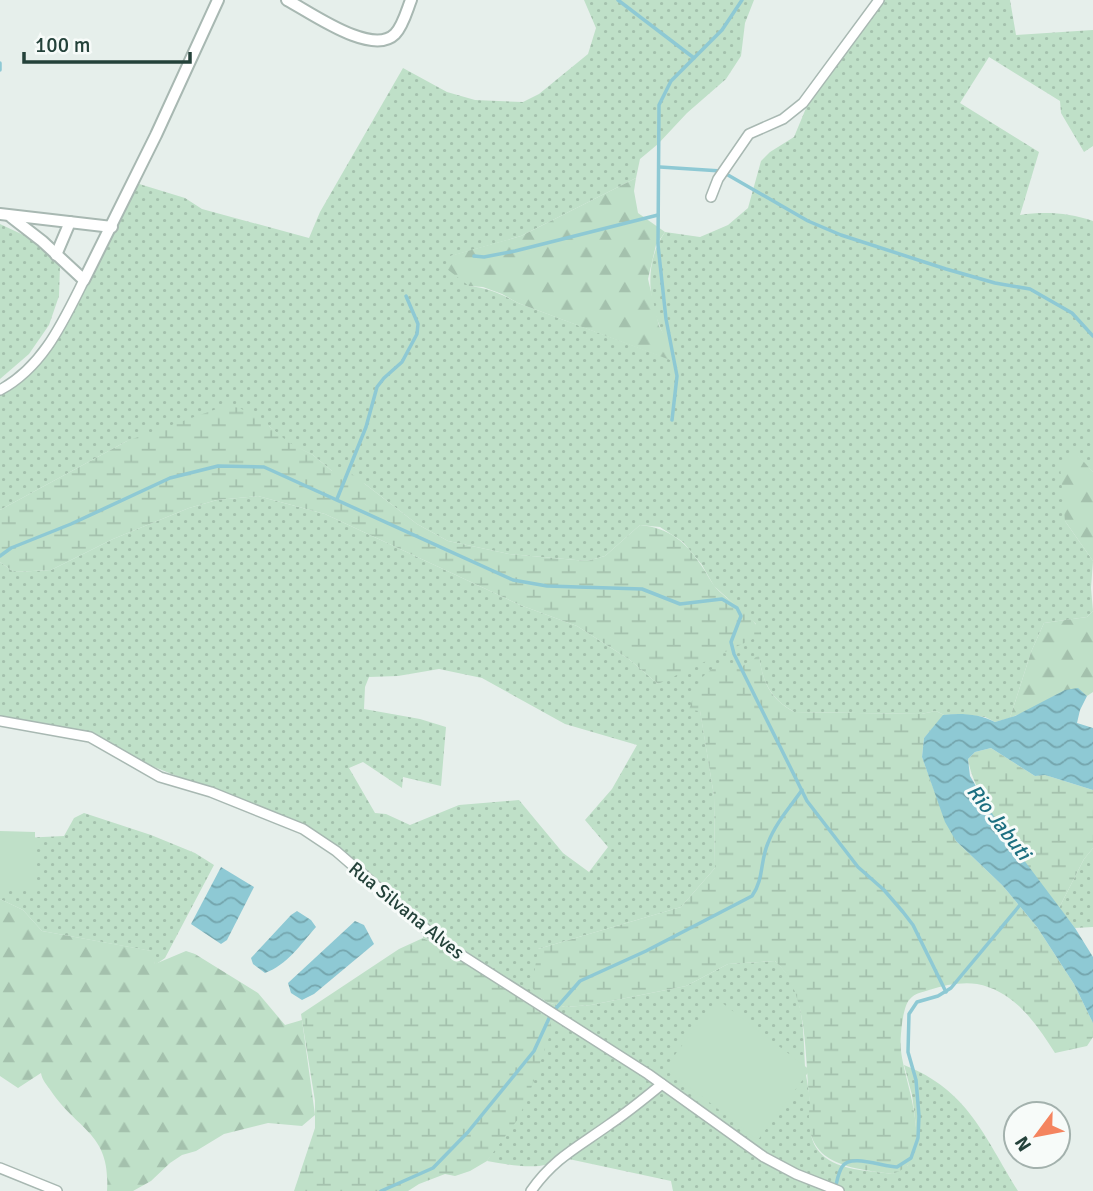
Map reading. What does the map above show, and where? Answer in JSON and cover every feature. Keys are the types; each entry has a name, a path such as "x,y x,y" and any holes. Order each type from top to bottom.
{"street":[{"path":"0,390 28,371 55,336 112,228 218,0"},
{"path":"287,0 357,37 376,42 387,40 396,33 411,0"},
{"path":"710,197 723,171 749,134 783,119 803,103 879,0"},
{"path":"6,216 112,228"},
{"path":"6,216 84,280"},
{"path":"56,255 70,222"},
{"name":"Rua Silvana Alves","path":"0,721 90,737 160,777 211,792 303,829 336,852 441,942 663,1084 764,1157 839,1191"},
{"path":"531,1191 555,1162 663,1084"},
{"path":"0,1168 57,1191"}],"green space":[{"path":"584,0 754,0 745,23 741,56 726,79 640,159 636,178 521,236 451,256 469,286 495,292 680,363 662,332 652,299 650,281 656,248 665,232 700,237 728,225 748,208 761,161 794,137 809,101 884,0 1010,0 1016,35 1093,30 1093,146 1084,152 1061,113 1060,101 989,57 960,103 1039,152 1020,215 1057,214 1093,221 1093,472 1076,454 1065,521 1093,561 1093,611 1087,617 1044,623 1031,652 1010,718 995,722 985,717 944,715 936,711 921,714 794,712 769,689 759,656 741,667 733,667 690,710 700,710 714,796 715,868 681,907 538,949 539,997 565,1007 591,1005 686,986 728,964 775,961 792,983 797,996 804,1039 811,1133 815,1146 826,1158 849,1168 893,1174 908,1165 916,1126 904,1065 926,1075 959,1101 984,1134 1002,1164 1002,1170 1005,1170 1018,1191 673,1191 671,1181 564,1158 536,1166 487,1161 500,1140 549,1018 423,938 423,932 337,850 278,817 122,754 84,733 0,722 0,562 14,572 51,570 113,539 189,508 217,500 258,496 325,514 520,605 577,626 630,660 658,684 756,624 714,586 702,565 683,542 660,527 640,525 605,556 587,561 509,554 448,541 417,524 365,484 332,471 313,455 288,443 269,426 127,441 0,510 0,395 43,361 71,316 136,183 185,198 202,209 309,238 320,212 403,68 447,92 475,100 523,102 539,94 588,54 596,28","holes":["439,669 482,678 565,724 637,745 612,789 585,820 608,847 589,872 563,853 519,800 459,805 410,825 386,814 375,813 349,768 363,762 402,788 403,777 441,786 446,727 420,719 364,709 365,687 369,677 398,676"]},
{"path":"636,178 634,191 638,213 665,232 656,245 648,279 659,326 681,364 518,303 483,287 469,286 447,269 450,256 521,236"},
{"path":"0,224 49,247 60,266 59,296 49,325 29,354 0,379"},
{"path":"225,406 240,408 288,442 313,455 332,471 348,471 417,524 448,541 509,554 587,561 605,556 640,525 660,529 689,549 716,588 748,615 761,635 658,684 630,660 577,626 520,605 325,514 258,496 217,500 189,508 113,539 51,570 14,572 0,562 0,510 127,441"},
{"path":"1076,453 1093,472 1093,561 1065,521 1060,466"},
{"path":"1093,611 1093,692 1087,696 1078,689 1052,697 1010,718 1031,652 1044,623 1087,617"},
{"path":"759,655 763,673 773,695 794,712 921,714 936,711 944,715 924,738 922,757 956,841 1003,886 1037,927 1074,984 1093,1023 1093,1037 1087,1046 1055,1053 1023,1010 990,988 977,984 953,984 912,997 904,1011 901,1044 914,1110 916,1141 907,1166 893,1174 844,1165 820,1151 813,1139 809,1124 806,1048 800,1009 786,974 775,961 728,964 686,986 591,1005 565,1007 547,1002 539,997 532,987 538,949 681,907 715,868 714,796 700,711 689,710 699,680 714,667 741,667"},
{"path":"991,748 1035,776 1045,775 1093,790 1093,848 1084,859 1059,908 992,816 981,796 968,759 975,752"},
{"path":"84,813 151,835 195,853 214,865 165,958 155,965 151,951 42,931 23,910 0,899 0,839 64,836 74,818"},
{"path":"0,831 35,832 35,889 0,889"},
{"path":"1093,848 1093,927 1075,928 1059,908 1084,859"},
{"path":"0,899 23,910 42,931 152,951 155,964 186,951 195,954 258,993 285,1025 302,1020 315,1115 302,1126 268,1123 224,1134 196,1151 182,1155 151,1181 133,1191 107,1191 107,1172 98,1144 61,1104 41,1073 18,1088 0,1076"},
{"path":"423,938 549,1018 552,1029 518,1119 487,1161 455,1176 445,1174 408,1191 294,1191 315,1128 315,1101 301,1014 399,949"},
{"path":"717,999 810,1070 758,1140 665,1068"}],"water":[{"path":"1078,688 1087,696 1077,723 1093,728 1093,790 1045,775 1035,776 991,748 975,752 968,759 970,776 1005,835 1075,928 1093,957 1093,1023 1074,984 1037,927 1003,886 956,841 945,822 922,757 924,738 943,715 970,715 995,722 1015,716 1065,690"},
{"path":"221,867 254,887 227,940 221,944 191,924"},
{"path":"297,911 311,920 316,927 287,959 265,973 253,964 251,958"},
{"path":"355,921 364,925 374,944 314,994 302,1000 291,993 288,983"}],"waterway":[{"path":"618,0 694,58"},
{"path":"672,420 677,376 666,319 658,245 659,105 671,81 722,30 742,0"},
{"path":"0,63 0,70"},
{"path":"660,167 721,171 808,221 841,235 946,269 995,283 1030,289 1072,313 1093,336"},
{"path":"474,256 484,257 515,251 658,215"},
{"path":"337,499 366,427 377,387 402,362 417,334 418,324 406,296"},
{"path":"0,556 11,548 71,524 170,478 218,466 264,467 513,580 547,586 642,589 680,604 722,599 737,608 741,616 731,642 734,654 807,801 858,867 884,890 913,925 946,992"},
{"path":"381,1191 433,1168 468,1132 534,1051 551,1014 580,981 646,951 752,896 771,836 802,790"},
{"path":"835,1189 839,1172 846,1163 859,1161 897,1167 911,1158 918,1138 919,1116 916,1080 908,1052 909,1014 917,1002 938,996 951,988 1020,905"}],"water label":[{"name":"Rio Jabuti","path":"999,822"}]}
